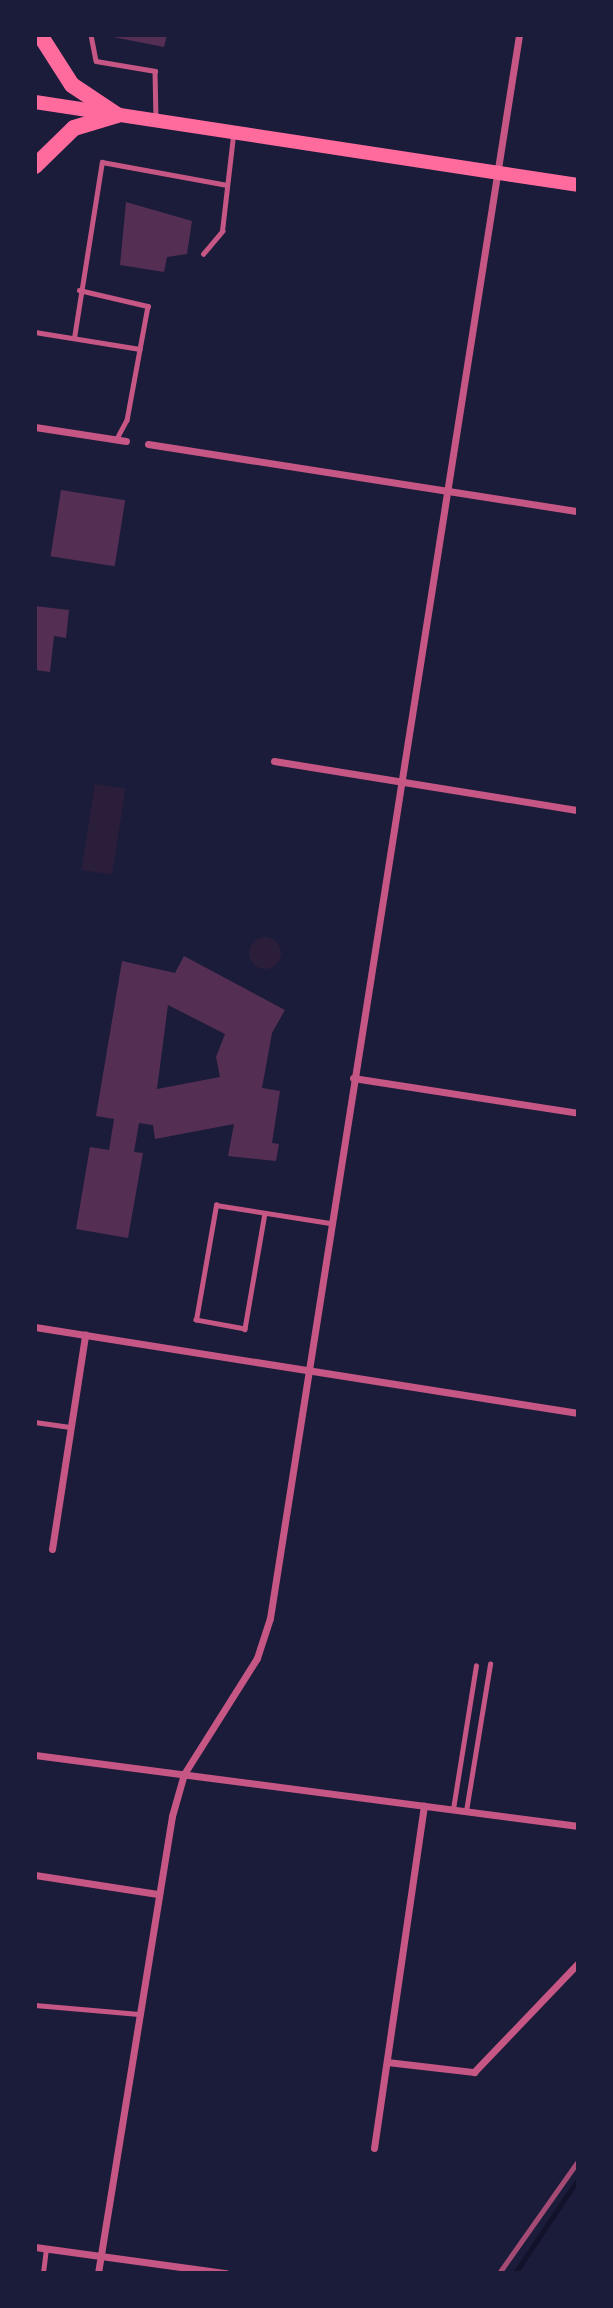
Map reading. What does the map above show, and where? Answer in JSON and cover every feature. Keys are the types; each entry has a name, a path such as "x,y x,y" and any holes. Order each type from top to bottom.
{"main road":[{"path":"40,35 72,85 117,115"},
{"path":"35,102 578,185"},
{"path":"35,166 74,128 117,115"}],"street":[{"path":"98,2273 158,1894 184,1774 257,1658 270,1618 330,1223 449,490 519,35"},
{"path":"35,427 126,441"},
{"path":"148,444 578,511"},
{"path":"274,761 578,810"},
{"path":"353,1078 578,1113"},
{"path":"35,1327 578,1413"},
{"path":"52,1549 85,1335"},
{"path":"35,1755 578,1826"},
{"path":"374,2148 424,1806"},
{"path":"35,1875 158,1894"},
{"path":"387,2062 474,2072 578,1963"},
{"path":"35,2247 226,2273"}],"lane":[{"path":"91,35 96,61 155,71 156,121"},
{"path":"203,254 222,231 233,132"},
{"path":"74,338 79,290 102,162 227,185"},
{"path":"79,290 148,306 127,420 117,440"},
{"path":"35,332 141,349"},
{"path":"265,1213 246,1329 197,1320 216,1205 330,1223"},
{"path":"35,1422 71,1428"},
{"path":"466,1812 490,1664"},
{"path":"453,1810 477,1666"},
{"path":"35,2005 139,2014"},
{"path":"43,2273 46,2249"}],"shaded area":[{"path":"95,784 126,789 112,875 81,870"},
{"path":"265,937 277,941 281,953 277,965 265,969 253,965 249,953 253,941"}],"building":[{"path":"103,35 167,35 164,47"},
{"path":"126,202 192,221 187,254 167,257 164,272 120,265"},
{"path":"61,490 125,500 115,566 51,556"},
{"path":"35,606 69,610 66,638 54,636 50,672 35,670"},
{"path":"184,956 285,1010 272,1033 262,1088 280,1091 272,1143 279,1144 276,1161 228,1156 234,1124 155,1139 153,1125 139,1123 134,1152 143,1153 128,1238 76,1229 90,1147 109,1150 114,1119 96,1116 122,961 175,973","holes":["168,1005 225,1034 216,1057 220,1077 157,1089"]}],"waterway":[{"path":"515,2273 578,2179"}],"railway":[{"path":"499,2273 578,2161"}]}
